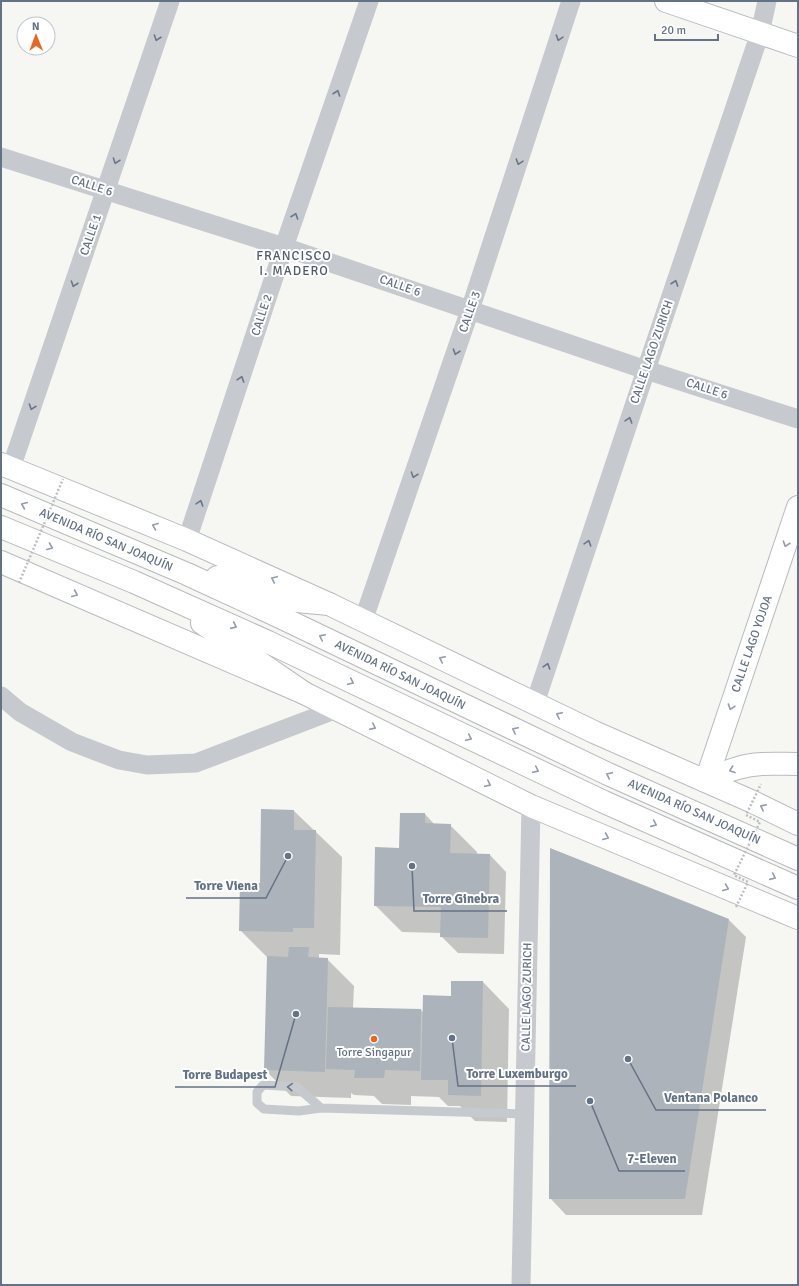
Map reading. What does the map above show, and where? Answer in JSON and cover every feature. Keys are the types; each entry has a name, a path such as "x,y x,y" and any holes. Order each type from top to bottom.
{"main road":[{"path":"666,1 798,46"},
{"path":"6,466 187,540 329,604 594,732 753,802 798,824"},
{"name":"AVENIDA RÍO SAN JOAQUÍN","path":"1,495 187,574 608,774 798,859"},
{"name":"CALLE LAGO YOJOA","path":"706,781 798,506"},
{"path":"1,527 134,582 268,642 604,802 798,888"},
{"path":"1,562 304,693 531,806 798,918"},
{"path":"187,574 230,578 286,600 329,604"},
{"path":"134,582 196,620 304,693"},
{"path":"706,781 746,766 764,764 798,764"}],"street":[{"name":"CALLE 1","path":"6,466 106,191 170,1"},
{"name":"CALLE 2","path":"187,540 284,247 369,1"},
{"name":"CALLE 3","path":"364,621 470,310 571,1"},
{"name":"CALLE LAGO ZURICH","path":"535,703 760,33 767,1"},
{"name":"CALLE 6","path":"1,157 284,247 646,370 798,419"},
{"path":"1,696 20,712 72,742 119,760 147,765 196,763 337,709"},
{"name":"CALLE LAGO ZURICH","path":"521,1285 531,806"}],"lane":[{"path":"321,1108 297,1087 263,1085 257,1092 257,1103 264,1109 300,1111 321,1108 524,1114"}],"path":[{"path":"19,583 63,479"},
{"path":"736,907 748,882 734,875 760,822 746,815 761,784"}],"building":[{"path":"261,809 294,810 294,830 316,830 314,928 293,928 293,932 239,931 240,882 260,883"},
{"path":"400,813 425,813 425,823 451,824 450,853 490,854 488,938 440,937 441,907 374,906 375,847 399,848"},
{"path":"550,848 729,919 685,1199 549,1199"},
{"path":"289,947 309,947 308,957 328,958 325,1072 264,1070 267,956 288,957"},
{"path":"451,981 483,981 481,1096 448,1095 448,1080 421,1080 423,995 451,996"},
{"name":"Torre Singapur","path":"328,1007 421,1009 420,1071 385,1070 384,1078 354,1078 355,1070 326,1069"}],"place":[{"name":"Torre Viena","path":"288,856"},
{"name":"Torre Ginebra","path":"412,866"},
{"name":"Torre Budapest","path":"296,1014"},
{"name":"Torre Luxemburgo","path":"452,1038"},
{"name":"Torre Singapur","path":"374,1039"},
{"name":"Ventana Polanco","path":"628,1059"},
{"name":"7-Eleven","path":"590,1101"}],"district":[{"name":"FRANCISCO I. MADERO","path":"294,264"}]}
